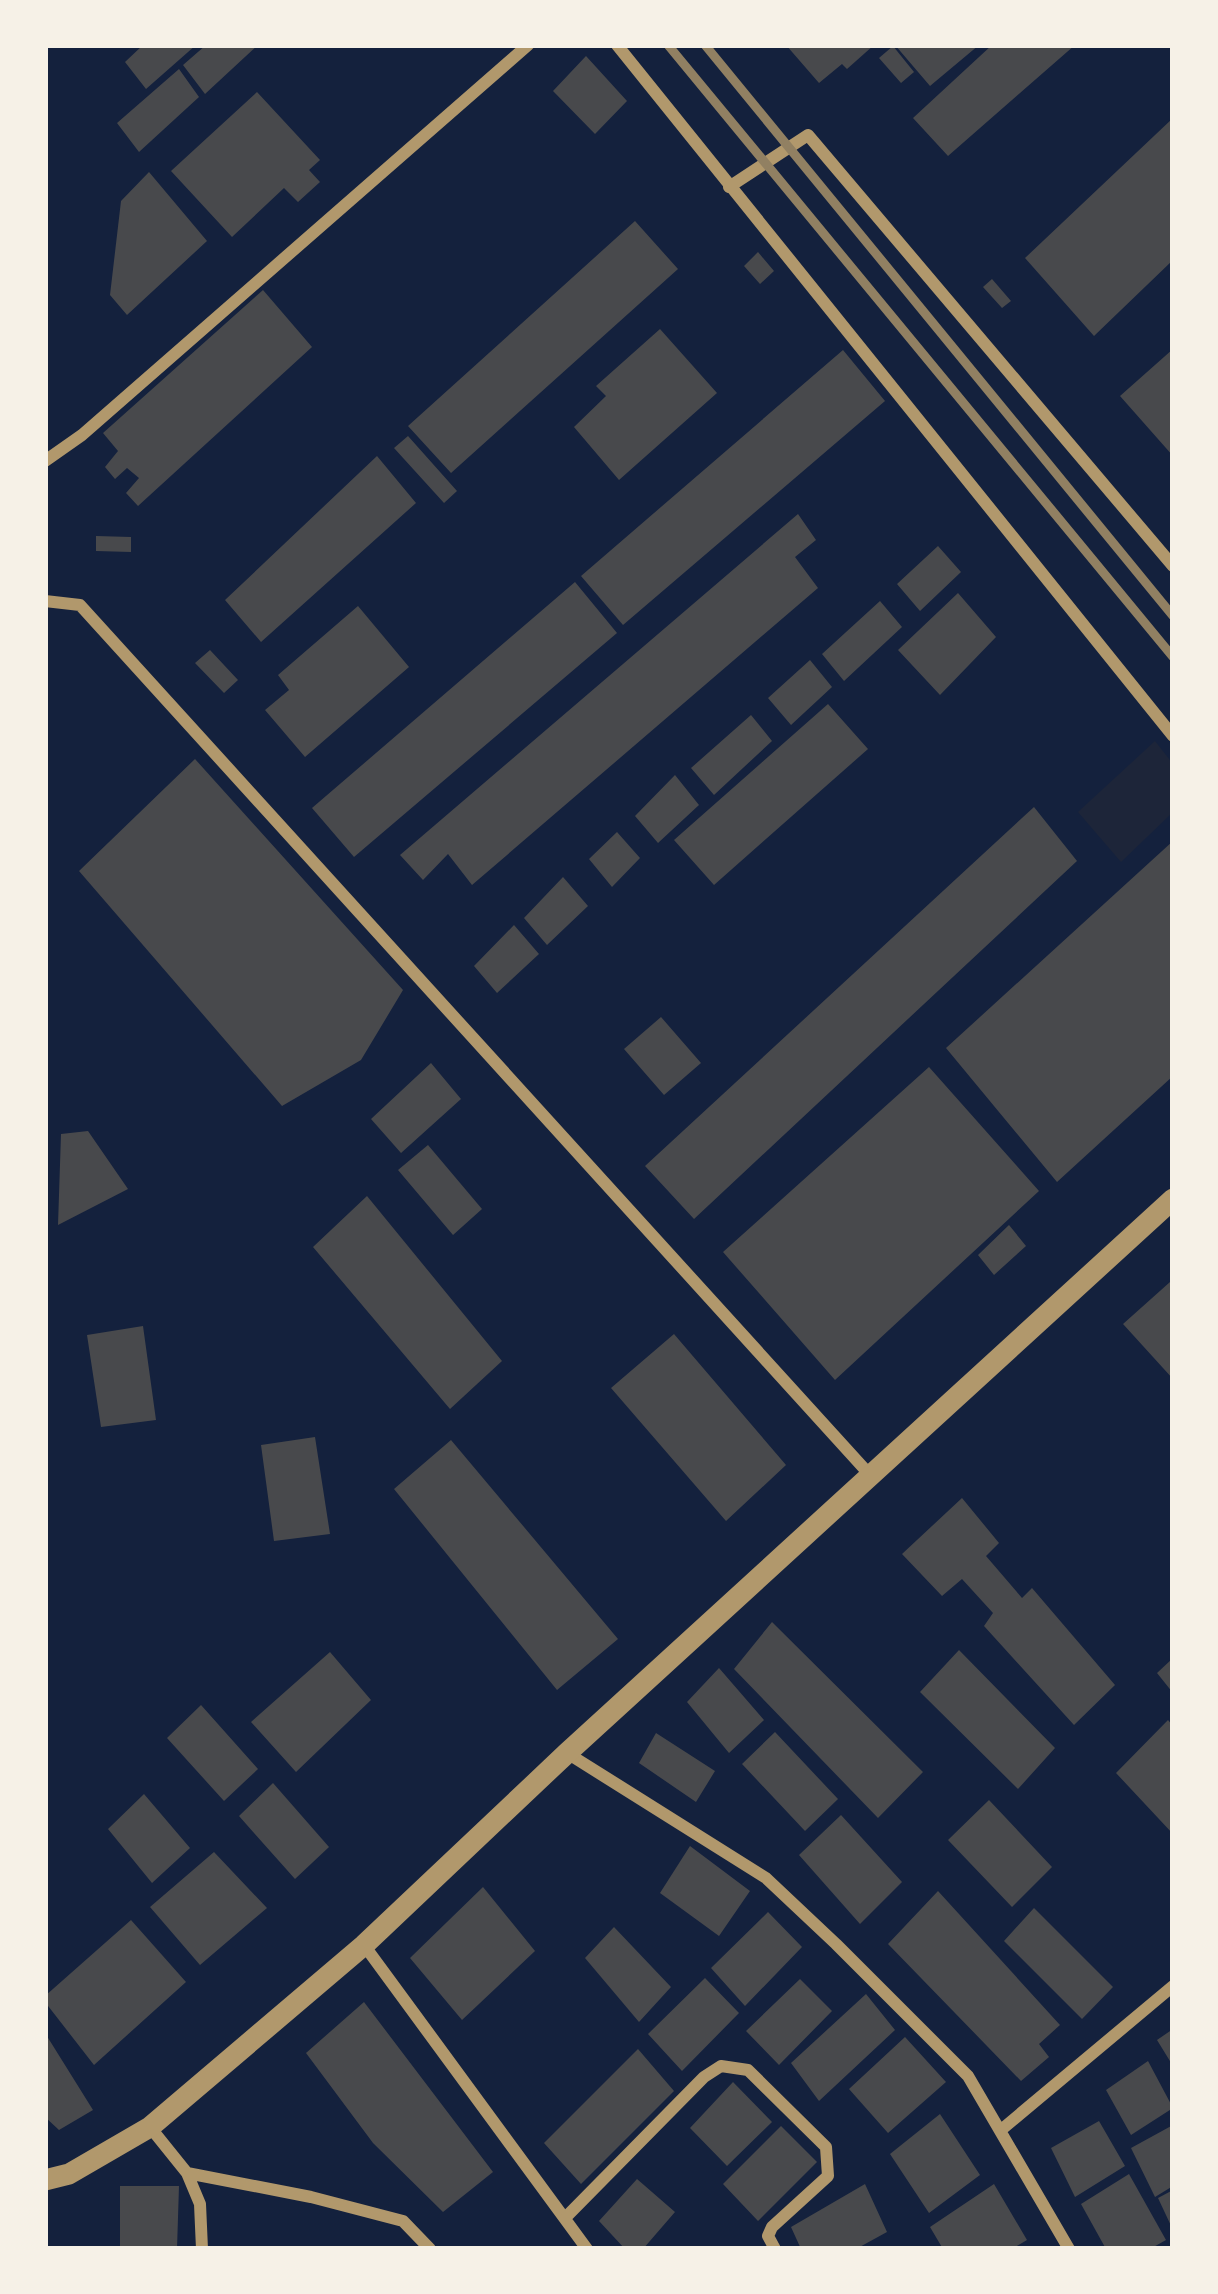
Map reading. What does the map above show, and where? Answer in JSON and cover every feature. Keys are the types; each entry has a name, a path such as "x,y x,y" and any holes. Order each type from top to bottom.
{"street":[{"path":"45,461 82,435 528,45"},
{"path":"617,45 1173,736"},
{"path":"729,188 808,135 1173,566"},
{"path":"45,601 80,605 870,1475"},
{"path":"45,2180 69,2174 149,2127 364,1945 1173,1199"},
{"path":"567,1753 766,1878 968,2076 1069,2249"},
{"path":"364,1945 587,2249"},
{"path":"1001,2130 1173,1986"},
{"path":"566,2217 704,2077 721,2066 748,2070 826,2147 828,2176 772,2228 768,2236 775,2249"},
{"path":"149,2127 187,2173 200,2204 202,2249"},
{"path":"187,2173 403,2221 430,2249"}],"shaded area":[{"path":"1155,741 1173,764 1173,812 1121,862 1078,812"}],"building":[{"path":"143,45 196,45 146,89 125,62"},
{"path":"206,45 258,45 205,94 183,65"},
{"path":"786,45 874,45 847,69 842,64 819,83"},
{"path":"895,45 979,45 930,86"},
{"path":"992,45 1075,45 948,156 913,118"},
{"path":"893,46 914,72 901,83 879,58"},
{"path":"586,56 627,101 595,134 553,91"},
{"path":"179,69 199,97 139,152 117,123"},
{"path":"257,92 320,160 309,170 320,182 298,202 284,188 232,237 171,171"},
{"path":"1173,118 1173,260 1094,336 1025,258"},
{"path":"149,172 207,241 127,315 110,295 121,201"},
{"path":"635,221 678,269 451,473 408,426"},
{"path":"758,252 774,271 760,284 744,266"},
{"path":"992,279 1011,301 1002,308 983,287"},
{"path":"263,290 312,347 138,506 126,493 139,478 127,468 115,479 105,467 118,451 103,433"},
{"path":"660,329 717,393 619,480 574,427 606,396 596,386"},
{"path":"1173,349 1173,456 1120,396"},
{"path":"843,350 885,401 623,625 581,576"},
{"path":"408,436 457,491 444,503 394,448"},
{"path":"377,456 416,503 261,642 225,600"},
{"path":"798,514 816,540 795,557 818,588 472,885 448,854 423,880 400,855"},
{"path":"96,536 131,537 131,552 96,551"},
{"path":"938,546 961,572 920,611 897,584"},
{"path":"575,582 617,633 354,857 312,808"},
{"path":"958,593 996,637 940,695 898,650"},
{"path":"880,601 902,627 844,681 822,654"},
{"path":"358,606 409,667 305,757 265,710 289,690 278,675"},
{"path":"210,650 238,680 224,693 195,663"},
{"path":"810,660 832,687 791,725 768,698"},
{"path":"828,704 868,749 714,885 674,840"},
{"path":"751,715 772,741 714,795 691,768"},
{"path":"195,759 403,990 361,1060 282,1106 79,871"},
{"path":"675,775 699,805 658,843 635,816"},
{"path":"1034,807 1077,861 694,1219 645,1166"},
{"path":"617,832 640,858 612,887 589,859"},
{"path":"1173,841 1173,1076 1057,1182 946,1048"},
{"path":"563,877 588,906 547,945 524,918"},
{"path":"514,925 539,954 497,993 474,966"},
{"path":"661,1017 701,1063 664,1095 624,1049"},
{"path":"431,1063 461,1099 401,1153 371,1119"},
{"path":"929,1067 1039,1191 835,1380 723,1252"},
{"path":"88,1131 128,1189 58,1225 61,1134"},
{"path":"428,1145 482,1209 453,1235 398,1170"},
{"path":"367,1196 502,1361 450,1409 313,1247"},
{"path":"1009,1225 1026,1246 994,1275 978,1255"},
{"path":"1170,1282 1173,1285 1173,1379 1123,1324"},
{"path":"143,1326 156,1420 101,1427 87,1335"},
{"path":"674,1334 786,1465 726,1521 611,1388"},
{"path":"315,1437 330,1534 274,1541 261,1445"},
{"path":"451,1440 618,1639 557,1690 394,1489"},
{"path":"962,1498 999,1543 986,1556 1022,1598 1032,1588 1115,1685 1074,1725 984,1626 993,1613 962,1579 942,1596 902,1554"},
{"path":"772,1622 923,1772 878,1818 734,1669"},
{"path":"959,1650 1055,1748 1018,1789 920,1692"},
{"path":"330,1652 371,1700 296,1772 251,1722"},
{"path":"1173,1658 1173,1693 1157,1673"},
{"path":"719,1668 764,1720 729,1753 687,1702"},
{"path":"201,1705 258,1769 224,1801 167,1738"},
{"path":"1168,1720 1173,1726 1173,1834 1116,1773"},
{"path":"775,1732 838,1799 805,1831 742,1764"},
{"path":"656,1733 715,1771 696,1802 639,1763"},
{"path":"273,1783 329,1847 295,1879 239,1816"},
{"path":"144,1794 190,1848 152,1883 108,1829"},
{"path":"989,1800 1052,1867 1012,1907 948,1840"},
{"path":"841,1815 902,1882 860,1924 799,1855"},
{"path":"690,1846 750,1891 719,1936 660,1893"},
{"path":"214,1852 267,1908 200,1965 150,1907"},
{"path":"483,1887 535,1951 462,2020 410,1958"},
{"path":"938,1891 1060,2025 1039,2044 1049,2057 1021,2081 888,1944"},
{"path":"1034,1908 1113,1987 1082,2019 1004,1941"},
{"path":"768,1912 802,1947 745,2006 711,1968"},
{"path":"131,1920 186,1982 94,2065 45,1996"},
{"path":"614,1927 671,1987 639,2022 585,1958"},
{"path":"705,1978 739,2013 682,2071 648,2034"},
{"path":"800,1979 832,2011 779,2065 746,2031"},
{"path":"866,1994 895,2030 819,2101 791,2063"},
{"path":"364,2002 493,2172 443,2212 373,2143 306,2053"},
{"path":"1173,2029 1173,2066 1157,2040"},
{"path":"45,2033 93,2110 59,2130 45,2117"},
{"path":"905,2037 946,2082 888,2133 849,2089"},
{"path":"638,2049 674,2091 581,2184 544,2143"},
{"path":"1148,2061 1173,2108 1131,2135 1106,2090"},
{"path":"733,2082 772,2122 727,2166 690,2128"},
{"path":"940,2114 980,2175 929,2213 890,2154"},
{"path":"1099,2121 1125,2166 1075,2197 1051,2148"},
{"path":"1173,2125 1173,2186 1155,2197 1131,2148"},
{"path":"781,2126 817,2162 758,2221 723,2184"},
{"path":"1129,2174 1166,2240 1150,2249 1106,2249 1081,2204"},
{"path":"637,2179 675,2212 643,2249 625,2249 599,2221"},
{"path":"865,2184 887,2232 856,2249 801,2249 791,2227"},
{"path":"994,2184 1027,2240 1012,2249 943,2249 930,2227"},
{"path":"120,2186 179,2186 177,2249 120,2249"},
{"path":"1173,2190 1173,2230 1158,2198"}],"railway":[{"path":"668,45 1173,657"},
{"path":"705,45 1173,616"}]}
